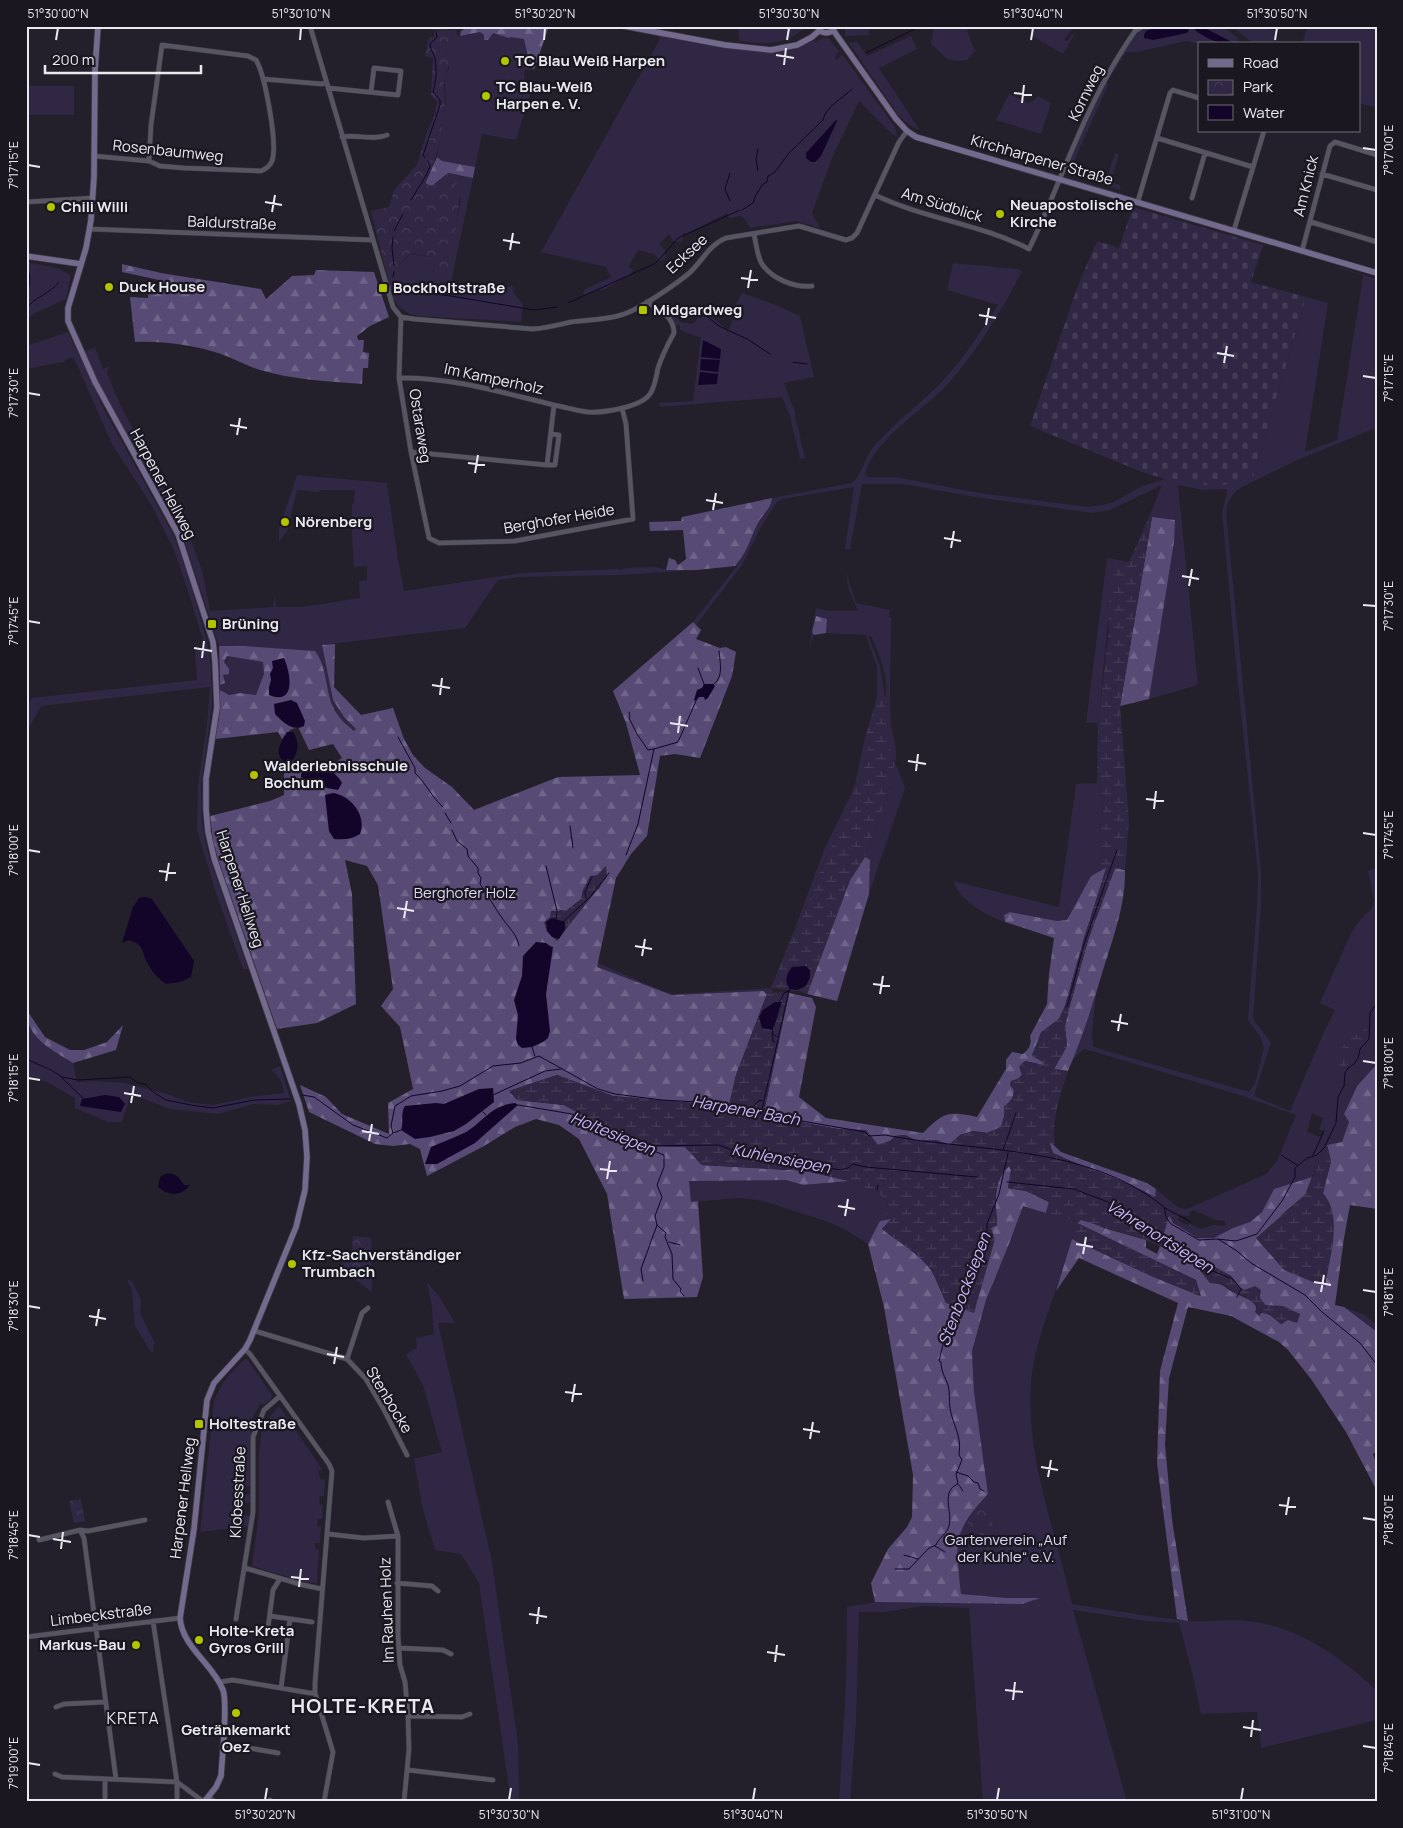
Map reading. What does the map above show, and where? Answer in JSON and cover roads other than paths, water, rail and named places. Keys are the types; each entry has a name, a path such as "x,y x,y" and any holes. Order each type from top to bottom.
{"street":[{"name":"Harpener Hellweg","path":"98,26 95,71 93,198 90,229 68,308 68,321 95,382 178,534 212,642 215,660 217,707 206,778 208,832 216,864 299,1104 305,1130 307,1157 299,1216 254,1331 245,1350 214,1383 207,1400 194,1529 180,1618 180,1625 185,1636 219,1682 223,1691 221,1776 216,1787 205,1800"},
{"path":"310,26 372,240"},
{"path":"433,26 446,26"},
{"path":"624,26 725,45 771,50 797,45 812,37 818,28 825,33 834,28"},
{"name":"Kornweg","path":"1029,249 1047,213 1060,178 1104,81 1135,31 1144,26"},
{"name":"Kirchharpener Straße","path":"834,28 897,122 916,137 1377,273"},
{"name":"Rosenbaumweg","path":"94,156 150,161 160,166 261,171 266,169 272,161 273,132 256,60 248,56 162,45 151,125 150,161"},
{"path":"262,79 322,84 372,92 398,95 401,71 374,68 372,92"},
{"path":"1138,201 1170,93 1173,90 1198,98"},
{"name":"Ecksee","path":"372,240 384,282 396,312 401,316 499,327 546,328 570,322 612,318 623,315 647,302 687,275 719,241 726,238 798,226 846,240 852,238 858,233 899,142 907,131"},
{"path":"1234,230 1264,132"},
{"path":"342,137 352,136 378,139 388,135"},
{"path":"1157,138 1253,167"},
{"name":"Am Knick","path":"1302,251 1328,150 1333,142 1377,155"},
{"path":"1192,198 1205,153"},
{"path":"1322,174 1377,190"},
{"name":"Am Südblick","path":"875,195 902,207 1008,238 1029,249"},
{"path":"26,202 93,198"},
{"path":"1311,222 1377,242"},
{"name":"Baldurstraße","path":"90,229 372,240"},
{"path":"754,234 762,263 769,272 797,286 812,286"},
{"path":"26,256 81,264"},
{"path":"554,405 588,412 622,408 645,399 651,392 659,366 674,333 674,327 669,317 647,302"},
{"name":"Ostaraweg","path":"401,316 399,378 411,452 429,538"},
{"name":"Im Kamperholz","path":"399,378 457,382 554,405 547,465 555,465 557,461 559,435 551,434"},
{"name":"Berghofer Heide","path":"429,538 440,543 515,541 633,519 626,424 622,408"},
{"path":"411,452 547,465"},
{"name":"Stenbocke","path":"347,1359 362,1313 368,1308"},
{"name":"Stenbocke","path":"254,1331 347,1359 366,1379 384,1408 407,1455"},
{"path":"245,1350 250,1354 329,1464 332,1471 315,1693 333,1752 325,1802"},
{"name":"Klobesstraße","path":"236,1620 253,1510 254,1437 257,1424 264,1410 280,1396"},
{"name":"Im Rauhen Holz","path":"388,1502 398,1536 399,1648 408,1716 408,1770 404,1802"},
{"path":"39,1540 80,1530 88,1531 145,1520"},
{"path":"80,1530 84,1538 116,1779"},
{"name":"Im Rauhen Holz","path":"328,1534 364,1538 398,1536"},
{"path":"245,1568 322,1589"},
{"path":"267,1635 274,1590 280,1578"},
{"path":"398,1583 432,1586 438,1591"},
{"path":"270,1616 312,1622"},
{"name":"Limbeckstraße","path":"26,1637 180,1618"},
{"path":"281,1688 290,1619"},
{"path":"153,1622 177,1782 177,1802"},
{"path":"399,1648 443,1650 451,1654"},
{"path":"219,1682 233,1680 310,1694 315,1693"},
{"path":"56,1707 64,1704 105,1702"},
{"path":"408,1716 462,1717 470,1714"},
{"path":"222,1746 249,1748 278,1754"},
{"path":"408,1770 492,1780"},
{"path":"55,1774 62,1778 177,1782 205,1800 216,1802"},
{"path":"104,1802 105,1779"}],"water":[{"path":"1160,26 1191,26 1187,33 1153,40 1144,38 1146,31"},
{"path":"1196,26 1201,26 1231,42 1213,40 1195,30"},
{"path":"836,120 821,156 815,162 811,162 806,158 806,153"},
{"path":"703,340 721,349 720,359 701,357"},
{"path":"701,359 720,360 718,372 700,370"},
{"path":"700,372 718,374 717,384 698,385"},
{"path":"284,658 289,680 287,692 284,696 278,697 269,695 270,674 273,668 272,661"},
{"path":"704,684 713,684 715,686 705,700 704,697 699,697 696,701 694,700 697,690 702,688"},
{"path":"291,700 297,703 305,721 304,726 300,728 292,727 275,714 274,704"},
{"path":"287,732 293,732 298,745 294,758 288,765 279,754 280,746"},
{"path":"314,760 323,761 342,783 338,790 327,788 301,777 301,774"},
{"path":"333,793 346,798 356,807 361,820 360,834 348,839 334,839 329,831 325,795"},
{"path":"146,897 152,899 194,961 191,977 180,982 166,984 152,970 141,947 129,940 122,943 133,907 139,898"},
{"path":"552,918 565,922 565,929 559,939 552,937 547,931 546,922"},
{"path":"536,942 546,943 553,947 546,994 550,1031 548,1038 543,1042 532,1047 522,1048 518,1045 516,1039 518,1015 514,1000 522,976 523,956"},
{"path":"806,966 810,970 810,977 806,986 797,990 790,989 786,981 792,967"},
{"path":"775,1002 782,1002 774,1027 772,1030 762,1028 759,1017 763,1010"},
{"path":"493,1088 494,1102 454,1131 415,1139 401,1130 405,1106 444,1104 479,1089"},
{"path":"105,1095 119,1097 125,1104 121,1112 80,1106 82,1099"},
{"path":"515,1103 518,1105 475,1143 437,1164 425,1164 431,1147 471,1129 493,1110 506,1104"},
{"path":"165,1174 174,1174 184,1185 190,1185 179,1193 171,1194 158,1187 160,1177"}],"waterway":[{"path":"866,53 921,26"},
{"path":"425,158 423,155 440,105 440,100 433,92 436,67 430,44 437,37 436,32"},
{"path":"742,210 753,203 762,185 767,182 768,176 774,173 789,153 823,120 827,111 852,89"},
{"path":"758,149 756,159 758,171"},
{"path":"411,200 427,174 430,166 428,161"},
{"path":"730,173 725,189 730,201"},
{"path":"568,303 656,263 678,238 740,210"},
{"path":"394,231 403,214"},
{"path":"393,237 394,265"},
{"path":"26,295 30,282 28,269"},
{"path":"393,277 394,272"},
{"path":"26,309 33,301 51,290 59,282"},
{"path":"399,290 451,296 534,310 557,307"},
{"path":"693,312 708,317 719,326 749,340 770,354"},
{"path":"793,362 807,364"},
{"path":"713,685 720,674 719,651"},
{"path":"698,668 704,684"},
{"path":"626,855 638,824 654,749 678,742 696,701"},
{"path":"629,712 629,718 637,734 648,750 654,749"},
{"path":"398,737 415,768 415,773 443,807"},
{"path":"445,813 451,823"},
{"path":"570,826 573,848"},
{"path":"452,830 457,841 467,849 468,856 478,868 481,878 480,884 515,935 519,946"},
{"path":"1067,1007 1084,944 1117,850"},
{"path":"546,866 557,911 556,919"},
{"path":"563,922 590,897 609,873"},
{"path":"586,899 585,892 592,877"},
{"path":"779,1003 784,993 789,991 790,988"},
{"path":"761,1114 789,991"},
{"name":"Harpener Bach","path":"302,1095 314,1097 353,1125 387,1138 393,1133 391,1126 395,1106 411,1096 460,1086 493,1066 521,1063 539,1056 598,1089 615,1094 662,1100 715,1103 761,1114 865,1132 869,1136 885,1135 1030,1154 1066,1161 1101,1172 1133,1187 1164,1207 1166,1217 1171,1224 1199,1240 1236,1241 1257,1234 1282,1201 1295,1177 1295,1168 1307,1158 1317,1155 1324,1148 1336,1123 1338,1097 1344,1086 1345,1073 1354,1064 1360,1049 1369,1039 1370,1013 1377,1003"},
{"path":"772,1028 773,1034 777,1037"},
{"path":"772,1033 773,1041 775,1042"},
{"path":"532,1047 535,1056"},
{"name":"Harpener Bach","path":"26,1059 62,1077 78,1080 130,1077 138,1083 145,1084 153,1092 166,1100 191,1105 213,1108 254,1100 290,1099"},
{"path":"493,1095 545,1071 561,1069"},
{"path":"62,1078 84,1099"},
{"path":"752,1110 756,1103 760,1100 763,1101"},
{"name":"Holtesiepen","path":"518,1105 572,1114 664,1155 664,1167 657,1185 662,1197 655,1216 657,1225 666,1233 665,1237 672,1254 673,1279 684,1296"},
{"path":"483,1112 486,1115"},
{"path":"1003,1150 1016,1113"},
{"path":"393,1133 401,1130"},
{"path":"1313,1155 1324,1131"},
{"name":"Kuhlensiepen","path":"643,1147 719,1145 732,1150 840,1170 848,1168 853,1164 866,1167 977,1177"},
{"name":"Stenbocksiepen","path":"895,1569 909,1569 929,1548 936,1545 949,1526 948,1497 953,1487 958,1484 956,1474 962,1460 959,1455 958,1436 951,1415 948,1385 942,1371 941,1362 939,1361 946,1332 964,1298 987,1230 987,1224 999,1194 1008,1153"},
{"path":"1281,1155 1297,1165"},
{"name":"Vahrenortsiepen","path":"1007,1182 1074,1189 1108,1202 1140,1221 1200,1266 1233,1279 1241,1289 1237,1297"},
{"path":"877,1190 878,1185"},
{"path":"1165,1208 1191,1222"},
{"name":"Holtesiepen","path":"643,1281 641,1269 657,1225"},
{"path":"1218,1239 1251,1263 1305,1295 1322,1312 1360,1343 1377,1365"},
{"path":"669,1242 680,1245"},
{"path":"956,1472 968,1476 978,1483 980,1489 984,1491"},
{"path":"959,1485 963,1491"},
{"path":"935,1546 945,1552"},
{"name":"Stenbocksiepen","path":"904,1555 918,1559"}],"place":[{"name":"TC Blau Weiß Harpen","path":"505,61"},
{"name":"TC Blau-Weiß Harpen e. V.","path":"486,96"},
{"name":"Chili Willi","path":"51,207"},
{"name":"Neuapostolische Kirche","path":"1000,214"},
{"name":"Duck House","path":"109,287"},
{"name":"Bockholtstraße","path":"383,288"},
{"name":"Midgardweg","path":"643,310"},
{"name":"Nörenberg","path":"285,522"},
{"name":"Brüning","path":"212,624"},
{"name":"Walderlebnisschule Bochum","path":"254,775"},
{"name":"Kfz-Sachverständiger Trumbach","path":"292,1264"},
{"name":"Holtestraße","path":"199,1424"},
{"name":"Holte-Kreta Gyros Grill","path":"199,1640"},
{"name":"Markus-Bau","path":"136,1645"},
{"name":"Getränkemarkt Oez","path":"236,1713"}],"district":[{"name":"HOLTE-KRETA","path":"363,1706"},
{"name":"KRETA","path":"133,1718"}],"park label":[{"name":"Berghofer Holz","path":"465,893"},
{"name":"Gartenverein „Auf der Kuhle“ e.V.","path":"1006,1548"}]}
